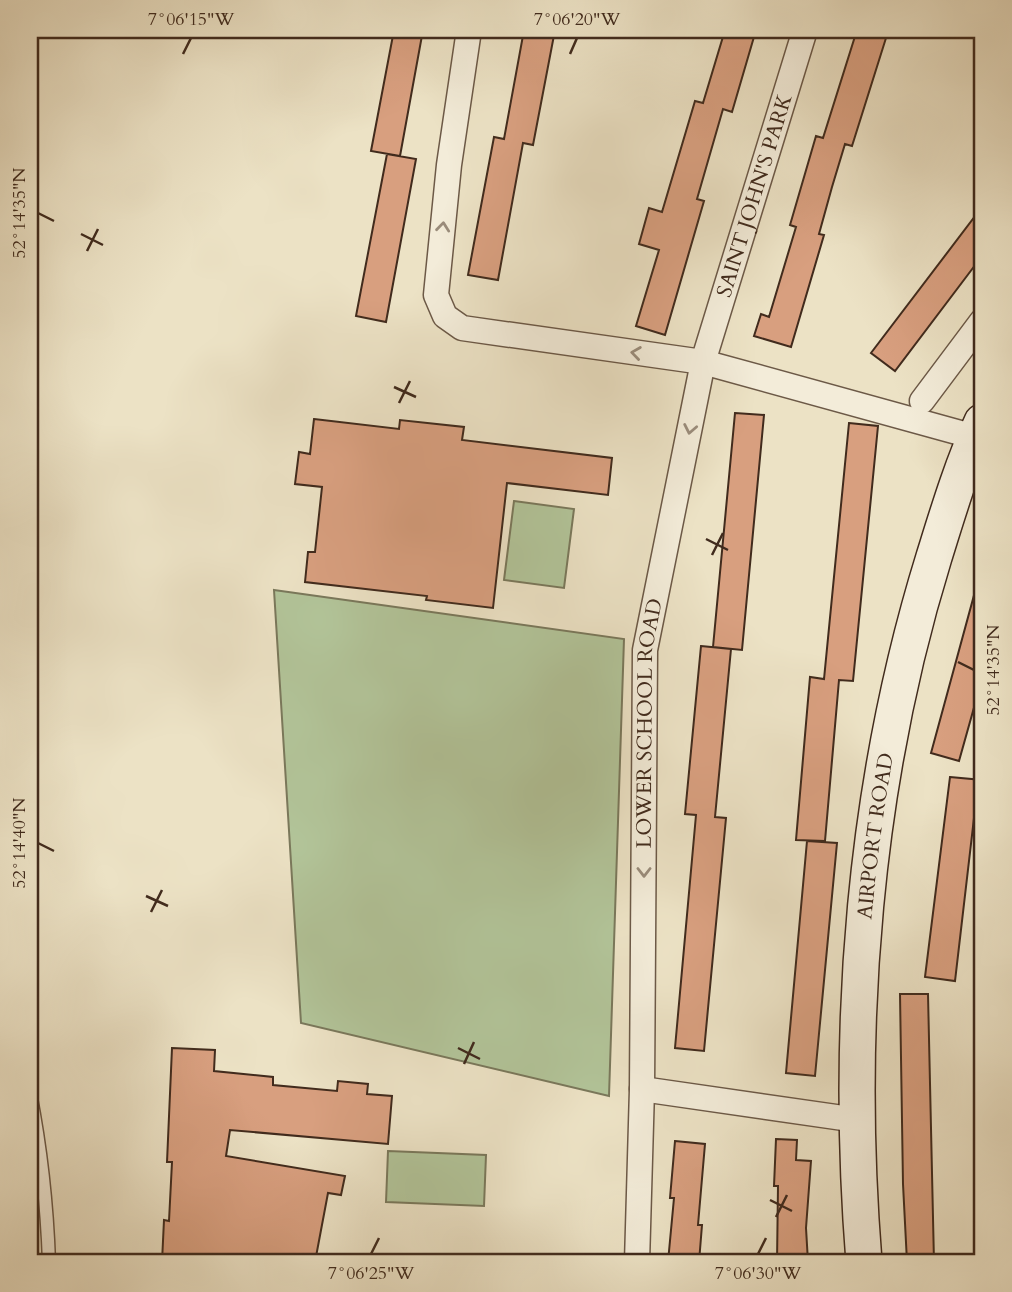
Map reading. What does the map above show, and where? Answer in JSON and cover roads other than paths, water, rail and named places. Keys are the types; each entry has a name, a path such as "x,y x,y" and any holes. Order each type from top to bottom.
{"main road":[{"name":"AIRPORT ROAD","path":"864,1262 857,1119 859,1020 865,924 887,744 905,658 921,599 979,430"}],"street":[{"path":"468,30 449,164 436,295 445,316 462,328 703,362 979,430"},
{"name":"SAINT JOHN'S PARK","path":"703,362 805,30"},
{"path":"922,401 982,321"},
{"name":"LOWER SCHOOL ROAD","path":"637,1262 642,1089 645,650 703,362"},
{"path":"642,1089 857,1119"}],"lane":[{"path":"30,1093 42,1167 49,1262"}]}
